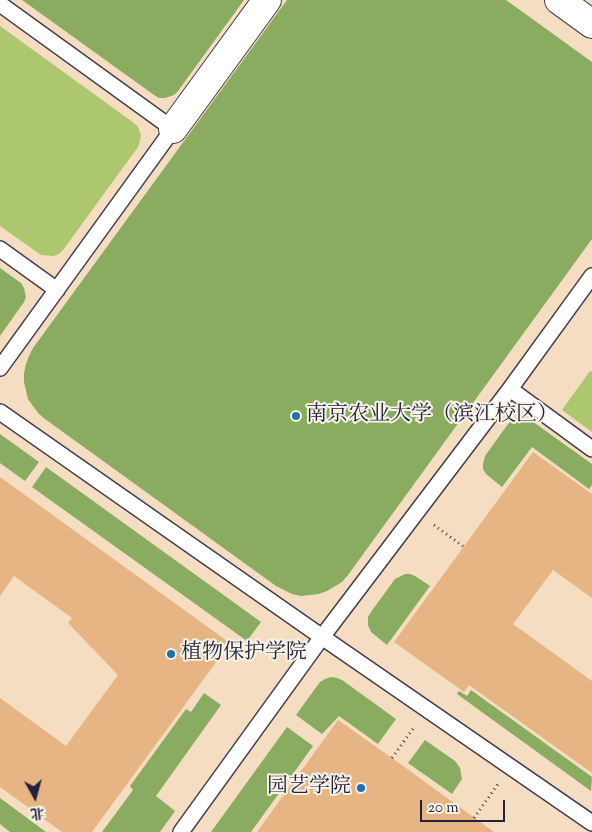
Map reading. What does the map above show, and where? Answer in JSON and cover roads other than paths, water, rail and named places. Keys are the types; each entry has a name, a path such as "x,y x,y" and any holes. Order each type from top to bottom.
{"street":[{"path":"174,129 267,0"},
{"path":"559,0 592,24"}],"lane":[{"path":"0,4 174,129 0,368"},
{"path":"0,249 57,290"},
{"path":"181,832 322,637 510,389 592,276"},
{"path":"510,389 592,448"},
{"path":"0,412 592,823"}],"place":[{"name":"南京农业大学（滨江校区）","path":"296,416"},
{"name":"植物保护学院","path":"171,654"},
{"name":"园艺学院","path":"361,788"}]}
